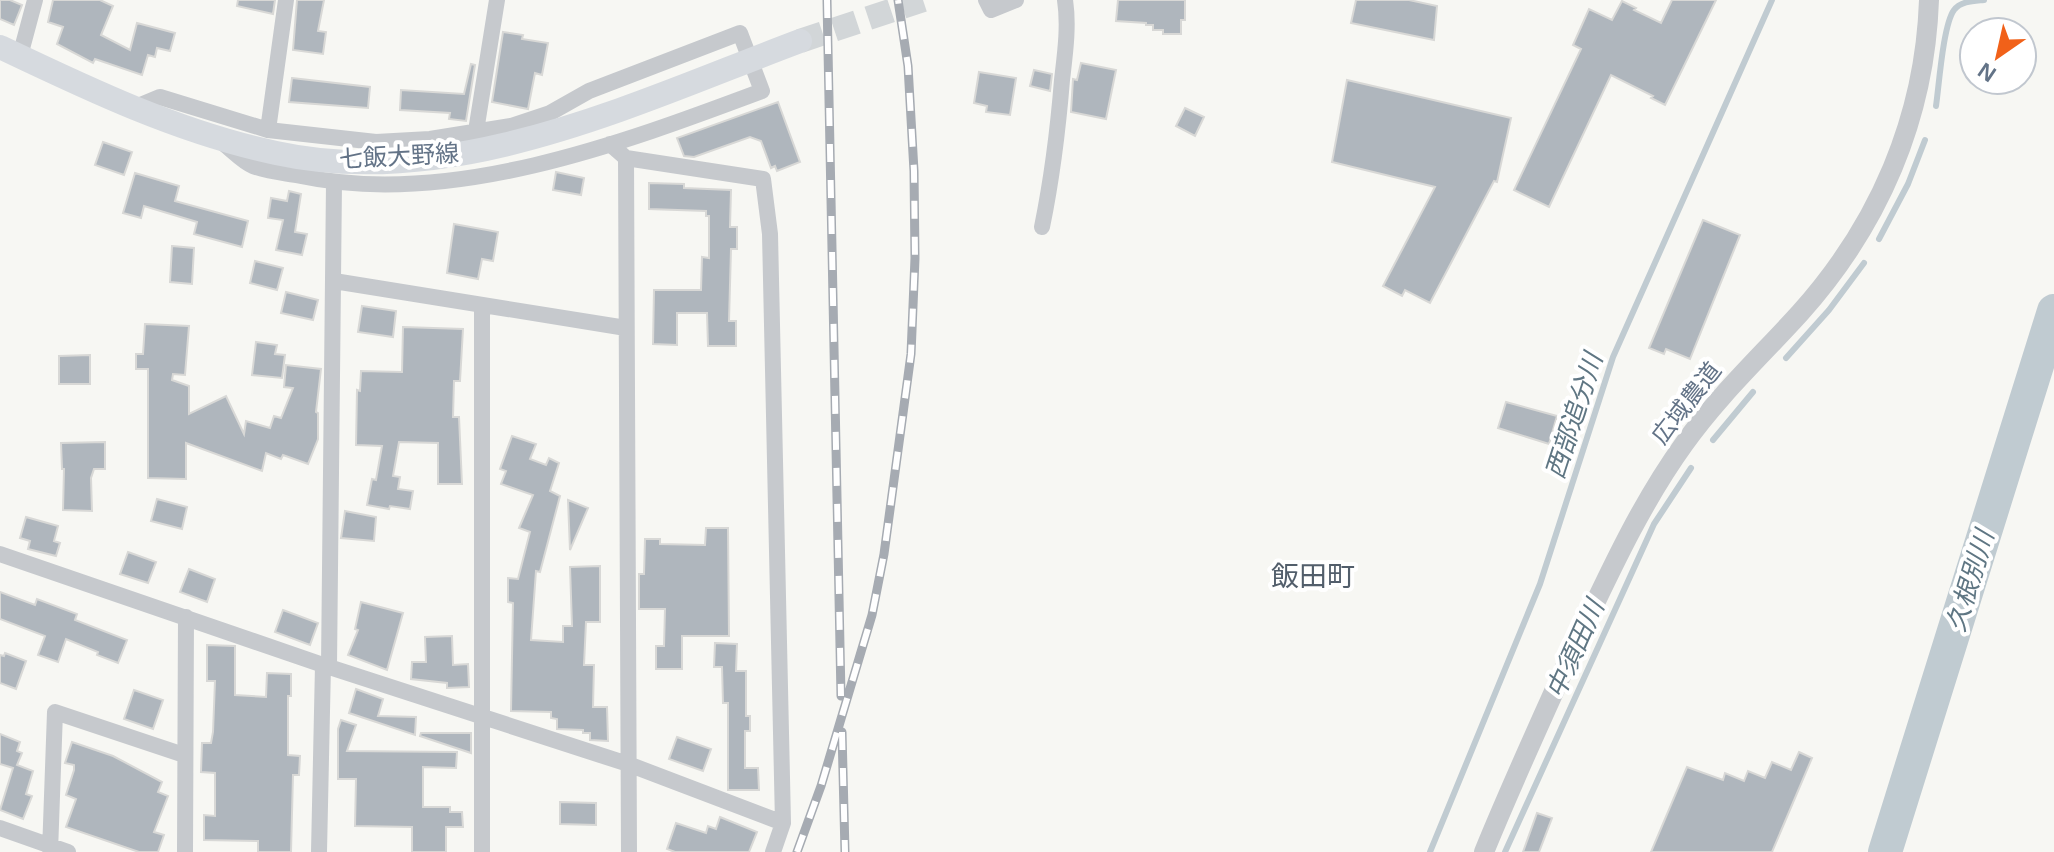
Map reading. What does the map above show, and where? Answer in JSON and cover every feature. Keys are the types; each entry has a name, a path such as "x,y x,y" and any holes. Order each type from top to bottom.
{"main road":[{"name":"七飯大野線","path":"10,51 136,107 216,138 278,154 336,161 436,159 531,139 800,41"}],"street":[{"path":"10,51 35,0"},
{"path":"268,130 286,0"},
{"path":"476,131 497,0"},
{"path":"986,0 991,10 1016,0"},
{"path":"1042,227 1056,154 1067,15 1065,0"},
{"name":"広域農道","path":"1484,852 1543,714 1643,509 1684,443 1738,377 1837,270 1872,216 1898,159 1912,116 1923,62 1929,0"},
{"path":"136,107 160,97 268,130 376,142 430,139 511,126 550,113 589,91 740,33 762,91 610,144 465,180 408,185 334,183 253,166 216,138"},
{"path":"610,144 626,158 763,179 770,234 783,823 773,852"},
{"path":"626,158 629,852"},
{"path":"319,852 326,666 334,183"},
{"path":"334,281 626,328"},
{"path":"482,305 482,852"},
{"path":"0,554 326,666 628,764 783,823"},
{"path":"185,852 186,617"},
{"path":"50,849 55,712 184,755"},
{"path":"0,828 50,849 68,852"}],"building":[{"path":"0,0 22,5 14,25 0,19"},
{"path":"53,0 100,0 113,6 101,35 130,50 137,23 175,33 170,51 157,48 155,57 148,55 142,75 95,59 93,63 57,44 63,27 48,22"},
{"path":"238,0 275,0 273,14 237,6"},
{"path":"297,0 324,0 318,31 326,32 323,54 293,50"},
{"path":"1118,0 1185,0 1181,34 1163,34 1163,30 1153,30 1153,25 1146,23 1116,21"},
{"path":"1356,0 1409,0 1437,6 1434,40 1351,23"},
{"path":"1672,0 1716,0 1665,105 1611,75 1549,207 1514,190 1581,49 1573,45 1589,9 1612,20 1622,1 1661,23"},
{"path":"503,32 548,43 542,75 535,73 528,109 492,102"},
{"path":"1081,63 1116,70 1106,119 1071,112 1073,79 1077,80"},
{"path":"471,64 475,65 466,121 449,119 450,113 400,110 401,90 464,94"},
{"path":"1034,70 1052,74 1050,91 1030,86"},
{"path":"979,72 1016,78 1010,115 986,112 987,106 974,103"},
{"path":"292,78 370,87 368,108 289,102"},
{"path":"1347,80 1511,118 1497,182 1494,181 1430,303 1405,290 1402,296 1383,286 1435,187 1332,162"},
{"path":"778,102 800,162 777,171 775,166 771,168 761,141 750,137 694,157 684,156 677,138"},
{"path":"1185,108 1204,117 1195,136 1176,126"},
{"path":"103,142 132,152 124,175 95,165"},
{"path":"556,172 584,178 581,195 553,190"},
{"path":"135,173 179,186 175,201 248,221 242,247 194,234 197,222 144,206 141,218 123,213"},
{"path":"649,183 731,190 730,227 737,227 737,249 731,249 729,321 736,321 736,346 708,346 707,313 677,313 677,345 653,344 654,290 701,290 702,257 709,258 709,216 706,216 706,211 649,209"},
{"path":"289,191 301,194 295,232 307,234 302,255 276,250 283,220 268,218 271,198 287,201"},
{"path":"1703,220 1740,235 1690,359 1666,349 1664,354 1649,348"},
{"path":"454,224 498,232 493,261 482,259 478,279 447,273"},
{"path":"172,246 194,248 192,284 170,282"},
{"path":"255,261 283,268 277,290 250,283"},
{"path":"286,292 318,300 313,320 281,313"},
{"path":"362,306 396,311 393,337 358,332"},
{"path":"145,324 189,326 185,375 173,374 172,380 189,386 189,414 226,396 244,434 246,421 270,428 274,416 281,418 293,388 284,387 286,365 321,369 316,412 318,439 308,464 266,453 262,471 186,443 186,479 148,478 148,369 136,369 136,354 143,354"},
{"path":"403,327 463,329 460,381 454,381 453,417 459,417 462,484 438,484 438,443 399,442 393,476 400,477 398,489 413,491 410,509 390,506 389,509 367,505 372,479 376,480 382,446 356,445 357,390 360,391 361,371 402,372"},
{"path":"256,342 277,345 275,354 285,355 282,378 252,375"},
{"path":"90,355 90,384 59,384 59,356"},
{"path":"1506,402 1557,416 1549,444 1498,428"},
{"path":"512,436 536,444 530,459 546,465 549,458 559,463 550,491 560,496 540,572 536,571 531,640 563,642 563,626 572,626 570,567 600,566 600,622 586,622 584,665 594,665 593,707 607,707 608,741 590,740 590,733 583,733 583,730 557,729 557,719 551,718 551,712 511,711 513,603 508,602 508,578 518,579 530,532 519,528 533,495 501,484 506,471 500,469"},
{"path":"105,442 105,469 94,469 91,478 92,511 63,510 61,443"},
{"path":"157,499 187,507 182,529 151,521"},
{"path":"568,500 588,508 570,550"},
{"path":"345,511 376,517 374,541 341,538"},
{"path":"26,517 58,526 54,541 60,543 56,556 28,549 30,541 20,538"},
{"path":"706,528 728,528 729,636 682,636 682,669 656,669 656,646 664,646 665,609 639,609 639,574 644,574 645,539 660,539 660,544 705,545"},
{"path":"128,552 156,562 148,583 120,574"},
{"path":"189,569 215,579 207,602 180,592"},
{"path":"0,592 35,605 37,599 77,614 75,620 127,640 118,663 66,639 58,662 38,655 45,636 0,619"},
{"path":"361,602 403,613 387,670 348,655 358,630 355,629"},
{"path":"283,610 318,623 310,645 275,632"},
{"path":"452,636 453,665 468,664 469,687 447,688 447,683 411,679 412,662 426,662 425,637"},
{"path":"715,643 737,644 736,671 746,671 746,716 750,716 750,731 745,731 745,768 758,768 759,790 728,790 728,703 723,703 722,667 714,667"},
{"path":"207,645 235,646 235,695 266,697 267,673 291,674 288,755 300,756 299,775 293,775 291,852 258,852 258,841 204,840 204,815 215,816 215,773 201,772 202,743 211,743 213,732 215,681 207,681"},
{"path":"5,653 26,661 16,689 0,683 0,655 4,656"},
{"path":"356,689 383,699 378,716 416,717 415,735 349,713"},
{"path":"134,690 163,700 153,729 124,719"},
{"path":"341,720 356,725 347,751 457,752 456,768 423,767 423,807 450,807 450,812 462,812 463,827 446,827 446,852 412,852 412,827 355,826 356,779 338,779 338,729"},
{"path":"421,733 471,733 471,753 420,736"},
{"path":"0,734 20,742 17,751 22,753 17,765 33,771 26,794 32,796 23,819 0,810 13,768 0,764"},
{"path":"677,737 711,749 703,771 669,759"},
{"path":"72,742 113,756 162,782 158,792 168,796 154,832 164,835 158,852 139,852 66,827 76,799 66,795 74,770 74,765 65,763"},
{"path":"1799,752 1812,758 1772,852 1651,852 1687,767 1723,780 1725,773 1744,781 1748,771 1765,778 1772,762 1791,770"},
{"path":"560,802 596,803 596,825 560,824"},
{"path":"1537,813 1552,818 1539,852 1523,852"},
{"path":"720,817 757,832 749,852 675,852 667,849 676,823 706,833 708,826 716,829"}],"waterway":[{"name":"西部追分川","path":"1430,852 1540,584 1613,357 1772,0"},
{"name":"中須田川","path":"1936,106 1950,18 1960,5 1984,0"},
{"name":"中須田川","path":"1879,239 1908,184 1925,140"},
{"name":"中須田川","path":"1786,358 1829,310 1864,263"},
{"name":"久根別川","path":"1885,852 2054,311"},
{"name":"中須田川","path":"1713,440 1753,392"},
{"name":"中須田川","path":"1505,852 1654,524 1691,468"}],"tunnel":[{"path":"800,41 923,0"}],"railway":[{"path":"827,0 841,696"},
{"path":"797,852 821,786 872,615 884,554 911,354 915,258 914,171 908,66 898,0"},
{"path":"842,732 845,852"}],"district":[{"name":"飯田町","path":"1313,576"}]}
